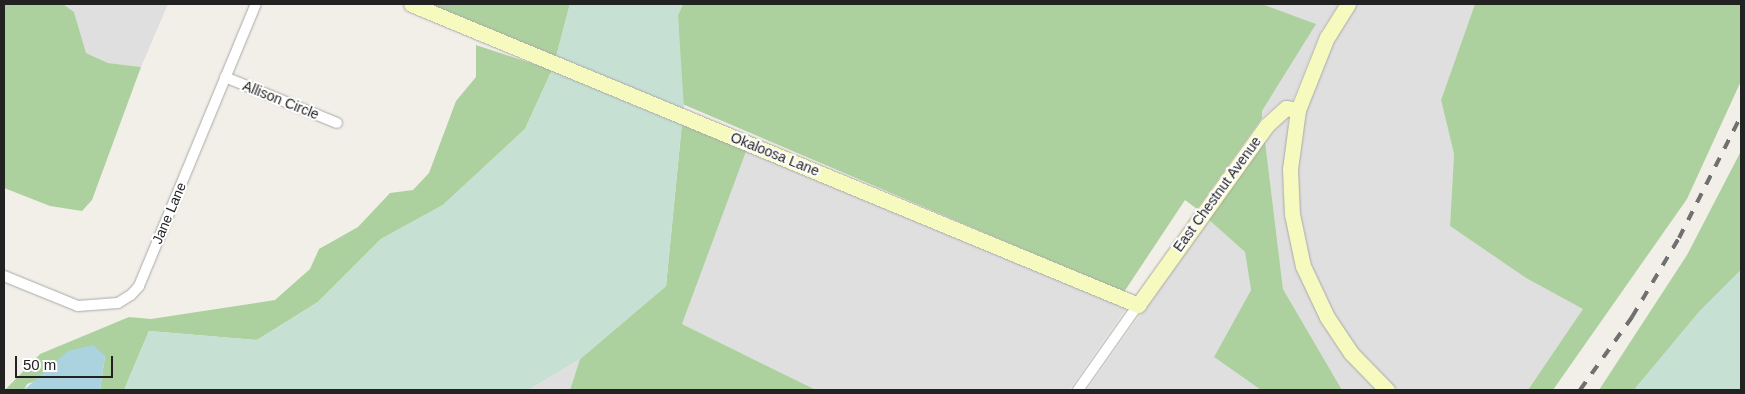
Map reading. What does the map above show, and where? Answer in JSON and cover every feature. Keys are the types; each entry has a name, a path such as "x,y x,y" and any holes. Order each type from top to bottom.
{"street":[{"name":"Jane Lane","path":"4,276 78,306 118,303 131,295 139,286 256,4"},
{"name":"Okaloosa Lane","path":"411,4 1138,305"},
{"path":"1348,4 1327,37 1298,110 1290,191 1303,266 1339,336 1388,390"},
{"name":"Allison Circle","path":"225,77 337,123"},
{"name":"East Chestnut Avenue","path":"1078,390 1267,124 1286,108 1298,110"}],"shaded area":[{"path":"63,4 168,4 141,67 108,63 86,53 74,12"},
{"path":"1262,4 1339,4 1320,33 1292,102 1281,102 1262,118 1262,111 1315,24"},
{"path":"1357,4 1475,4 1441,100 1454,154 1450,226 1526,278 1584,309 1528,390 1398,390 1357,349 1333,314 1310,265 1299,214 1297,169 1305,112 1334,40"},
{"path":"1289,115 1283,191 1297,268 1332,339 1377,390 1342,390 1283,289 1265,141"},
{"path":"747,149 1127,307 1069,390 816,390 682,324"},
{"path":"1208,219 1245,252 1251,290 1214,357 1261,390 1087,390"},
{"path":"580,359 570,390 528,390"}],"green space":[{"path":"4,4 63,4 74,12 86,53 108,63 141,67 92,200 82,211 50,206 4,188"},
{"path":"428,4 570,4 556,57"},
{"path":"570,4 683,4 678,15 684,109 556,57"},
{"path":"683,4 1262,4 1316,24 1262,111 1262,118 1197,209 1185,200 1124,292 680,103 678,15"},
{"path":"1475,4 1741,4 1741,81 1687,199 1553,390 1528,390 1583,309 1526,278 1450,226 1454,154 1441,100"},
{"path":"476,45 552,70 525,129 443,205 381,239 318,302 257,340 149,331 124,390 100,390 105,356 27,384 24,390 5,390 40,354 129,317 151,319 275,300 310,269 319,249 358,227 390,193 413,190 429,173 456,101 476,77"},
{"path":"552,70 682,123 666,286 580,359 528,390 124,390 149,331 257,340 318,302 381,239 443,205 525,129"},
{"path":"682,123 747,149 682,324 816,390 570,390 580,359 666,286"},
{"path":"1265,141 1283,289 1342,390 1261,390 1214,357 1251,290 1245,252 1208,219"},
{"path":"1741,151 1741,270 1699,312 1634,390 1599,390 1687,255"},
{"path":"1741,270 1741,390 1634,390 1699,312"}],"water":[{"path":"93,345 105,356 100,390 24,390 68,351"}],"railway":[{"path":"1580,390 1632,317 1679,238 1741,116"}]}
